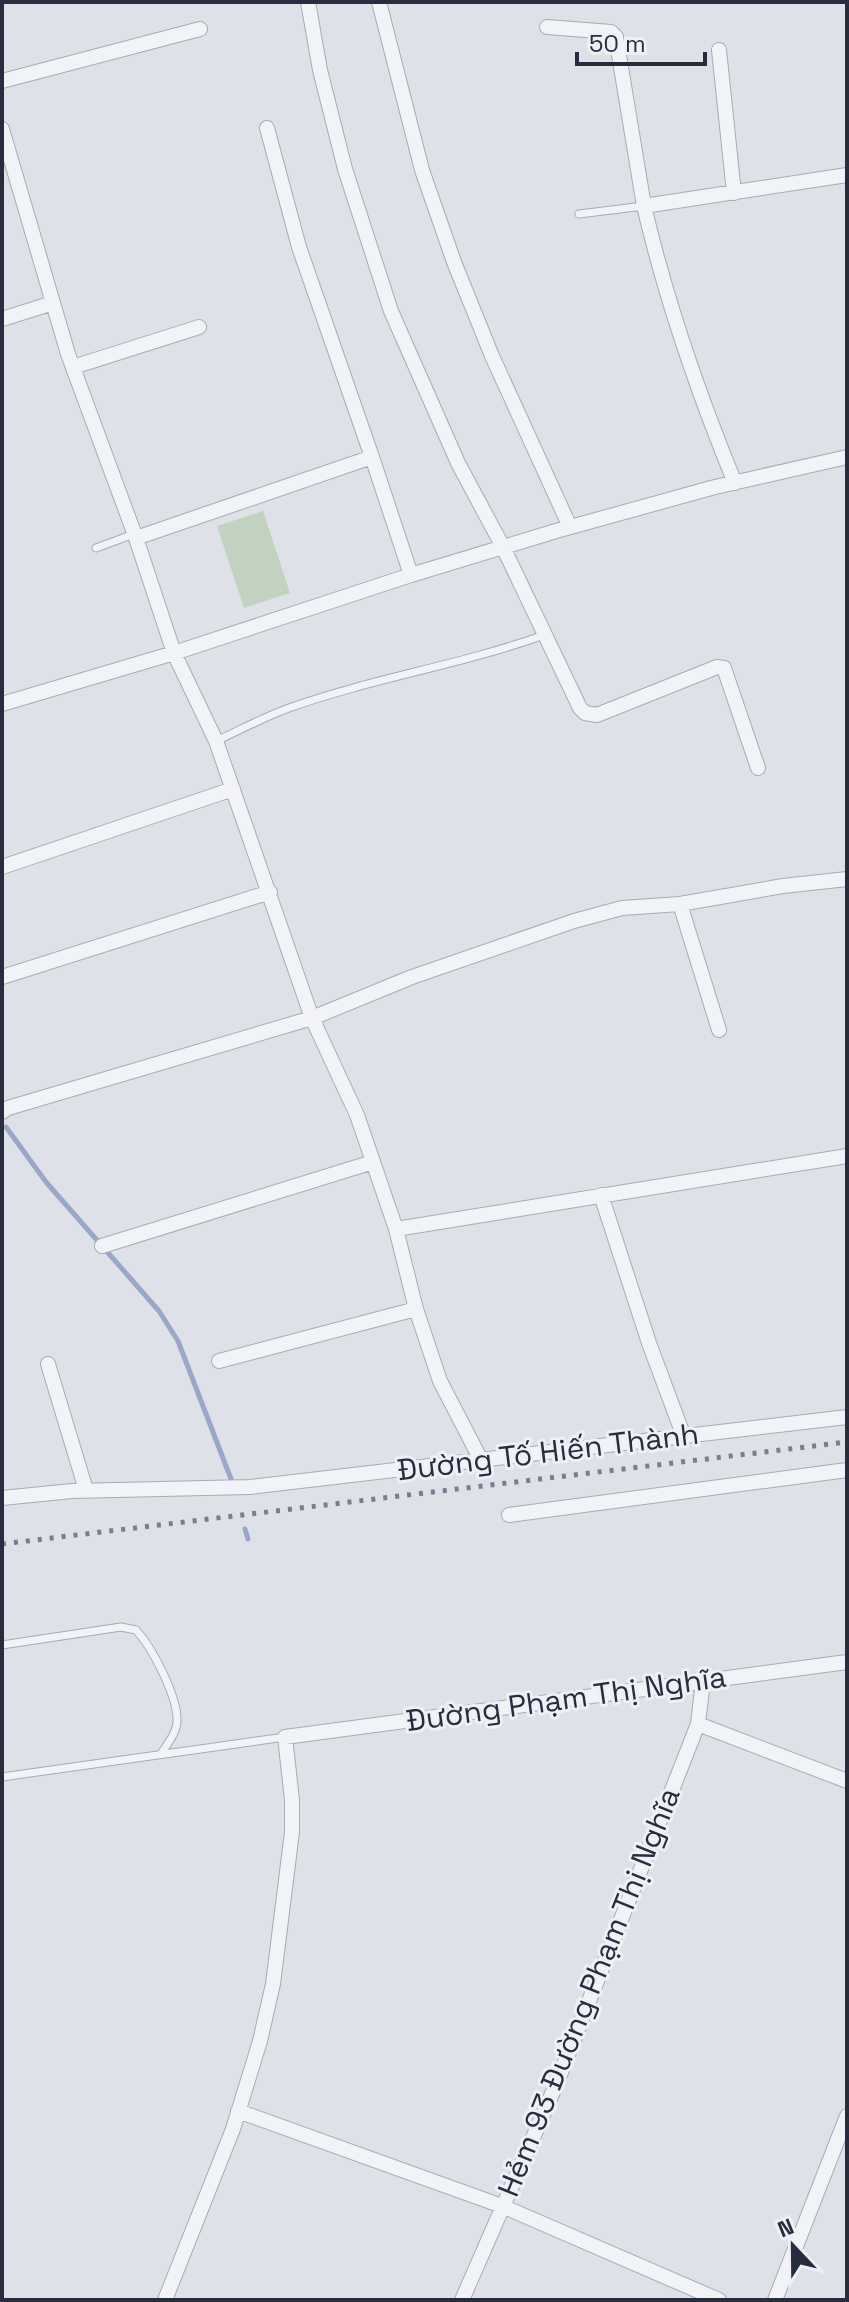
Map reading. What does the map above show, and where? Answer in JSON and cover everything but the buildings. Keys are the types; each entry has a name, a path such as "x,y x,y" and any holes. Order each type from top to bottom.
{"street":[{"path":"308,2 320,70 345,169 391,311 458,463 503,547 567,685 585,713 597,715 717,667 724,668 758,768"},
{"path":"379,2 422,170 454,262 492,356 570,527"},
{"path":"547,27 611,32 616,37 653,243 704,408 735,483"},
{"path":"2,81 200,29"},
{"path":"719,50 734,193"},
{"path":"267,128 295,235 411,575"},
{"path":"2,129 73,367 174,653 216,741 312,1018 357,1115 396,1229 416,1309 440,1381 481,1460"},
{"path":"644,206 847,175"},
{"path":"2,319 53,303"},
{"path":"73,367 199,327"},
{"path":"135,536 372,457"},
{"path":"2,704 174,653 411,575 570,527 847,457"},
{"path":"2,867 233,789"},
{"path":"2,1112 312,1018 412,977 574,921 622,908 680,904 783,886 847,879"},
{"path":"2,977 270,892"},
{"path":"680,904 719,1030"},
{"path":"396,1229 847,1156"},
{"path":"102,1246 373,1162"},
{"path":"601,1195 649,1343 684,1437"},
{"path":"219,1361 416,1309"},
{"path":"48,1364 86,1490"},
{"name":"Đường Tố Hiến Thành","path":"2,1498 86,1490 250,1487 847,1417"},
{"path":"509,1515 847,1470"},
{"name":"Đường Phạm Thị Nghĩa","path":"285,1737 847,1662"},
{"name":"Hẻm 93 Đường Phạm Thị Nghĩa","path":"462,2300 598,1982 698,1724 703,1681"},
{"path":"698,1724 847,1781"},
{"path":"165,2300 238,2111 266,2013 292,1832 285,1737"},
{"path":"238,2111 502,2206 719,2300"},
{"path":"775,2300 847,2116"}],"lane":[{"path":"579,214 644,206"},
{"path":"96,548 135,536"},
{"path":"216,741 288,708 368,684 491,654 544,635"},
{"path":"2,1645 121,1627 136,1630 154,1653 177,1720 174,1734 161,1754"},
{"path":"2,1777 285,1737"}],"green space":[{"path":"263,511 290,593 244,608 217,526"}],"waterway":[{"path":"6,1127 46,1182 159,1311 178,1341 231,1479"},
{"path":"245,1529 248,1539"}],"railway":[{"path":"2,1544 847,1442"}]}
